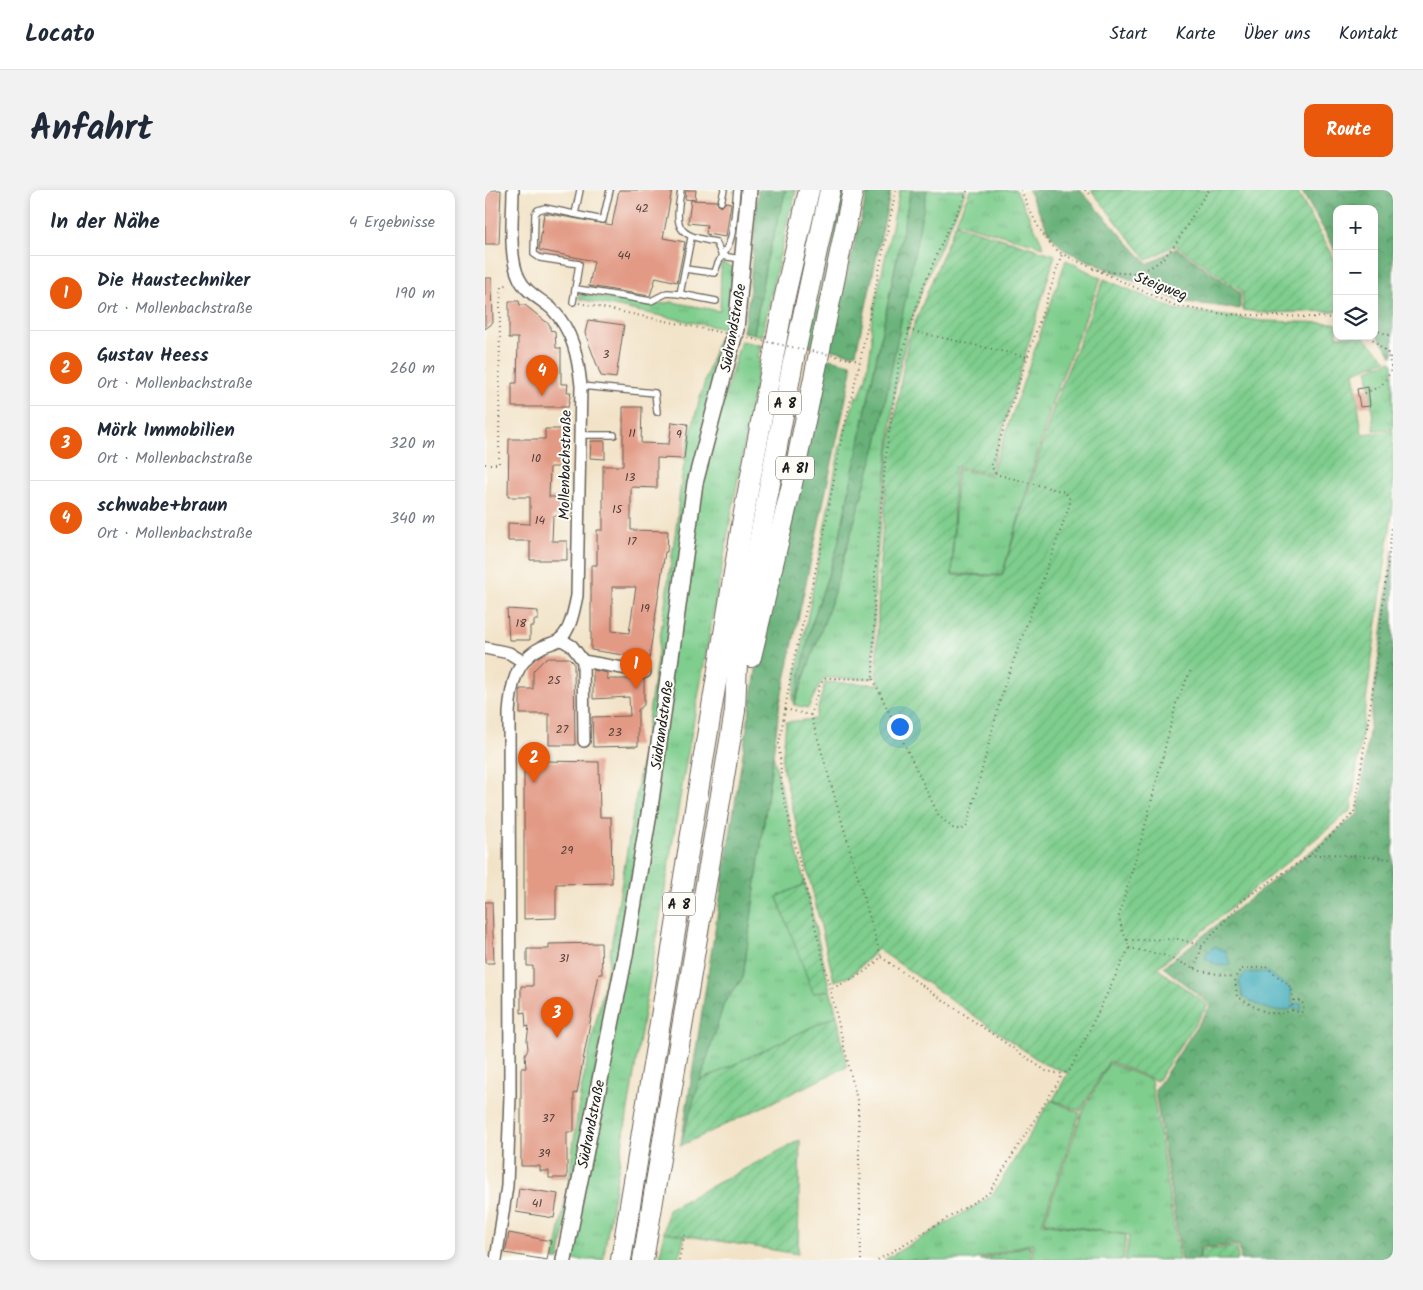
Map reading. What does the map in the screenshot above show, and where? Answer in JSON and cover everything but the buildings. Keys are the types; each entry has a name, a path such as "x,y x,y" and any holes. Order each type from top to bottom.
{"highway":[{"path":"788,284 786,248 798,190"},
{"name":"A 8","path":"621,1260 743,518 788,284 809,190"},
{"name":"A 8","path":"643,1260 735,711 737,662 745,616 792,367 830,190"},
{"path":"840,252 853,190"},
{"name":"A 81","path":"735,711 751,656 792,484 840,252 851,237 862,190"}],"main road":[{"name":"Südrandstraße","path":"564,1260 625,955 649,817 695,483 736,328 749,190"}],"street":[{"name":"Mollenbachstraße","path":"513,190 514,261 519,278 527,290 551,309 569,330 578,359 581,386 577,596 571,622 560,640"},
{"path":"497,1260 507,1186 510,1095 509,713 511,693 522,661 542,647 560,640 572,646 583,661 584,742"},
{"path":"485,648 509,652 522,661"},
{"path":"583,661 645,672"}],"lane":[{"path":"575,214 580,190"},
{"path":"573,302 577,289 579,264 540,258 534,254 535,214 538,210 545,208 603,220 610,190"},
{"path":"680,294 691,238 677,219 681,190"},
{"path":"721,202 724,190"},
{"path":"685,269 715,273 717,261 730,241 737,190"},
{"path":"691,238 716,239 722,256"},
{"path":"722,256 744,259"},
{"path":"577,289 651,301 667,293 716,301"},
{"path":"581,386 655,393 657,412"},
{"path":"580,435 613,435"}],"path":[{"path":"861,1260 859,1111 782,790 779,744 793,663 822,544 840,446 896,190"},
{"path":"968,190 945,236 908,330 899,363 884,475 875,572 873,679 939,816 954,829 964,829 967,826 1003,690 1070,504 1069,497 1065,492 996,474 991,466 1062,254"},
{"name":"Steigweg","path":"1021,190 1042,235 1051,246 1091,269 1176,306 1224,314 1333,318"},
{"path":"1085,190 1091,195"},
{"path":"1091,269 1131,273 1146,270 1165,258 1209,190"},
{"path":"485,464 499,464 500,302 503,287 519,278"},
{"path":"586,304 860,361"},
{"path":"908,330 1027,357"},
{"path":"1378,331 1393,336"},
{"path":"1374,340 1387,352 1393,362"},
{"path":"1365,393 1381,386 1392,370 1387,352"},
{"path":"1195,968 1195,962 1202,946 1244,899 1309,856 1354,813 1372,696 1393,519"},
{"path":"878,1260 989,1193 1063,1074 1070,1070 1129,948 1119,916 1147,819 1177,700 1191,670"},
{"path":"873,679 826,678 820,684 811,715 881,957 1046,1071 1063,1074"},
{"path":"785,709 811,715"},
{"path":"1309,856 1331,854 1393,859"},
{"path":"1127,940 1179,939 1202,946"},
{"path":"1129,948 1163,955 1195,968 1235,978"},
{"path":"831,989 851,981 874,965 881,957"},
{"path":"1292,1010 1291,987 1266,966 1241,969 1235,978 1237,996 1261,1012 1282,1014 1292,1010 1300,1013 1304,1010 1301,1001 1293,1003"},
{"path":"679,1260 685,1234"}],"green space":[{"path":"758,190 786,190 766,263 754,334 743,332 749,297"},
{"path":"786,190 796,190 762,336 754,334 766,263"},
{"path":"843,190 847,190 813,346 808,345"},
{"path":"868,190 891,190 856,353 852,354 828,349"},
{"path":"900,190 911,190 838,545 811,626 796,700 830,606 877,443 926,190 966,190 923,287 908,330 895,391 875,572 873,679 826,678 820,684 808,708 794,705 792,699 840,446 856,396 859,397 866,378 872,341 871,325"},
{"path":"911,190 927,190 877,443 829,609 794,705 811,626 838,545"},
{"path":"970,190 1016,190 1044,247 956,222"},
{"path":"1028,190 1080,190 1148,264 1176,248 1240,292 1240,309 1179,301 1064,250 1050,234"},
{"path":"1091,190 1296,190 1333,257 1333,311 1265,313 1243,310 1242,291 1175,245 1147,260"},
{"path":"1301,190 1393,190 1393,357 1378,336 1378,205 1333,205 1333,247"},
{"path":"955,224 1055,255 990,473 955,467 952,575 1002,576 1055,402 1104,279 1175,309 1262,321 1333,323 1333,340 1367,340 1387,360 1354,372 1362,434 1393,431 1393,506 1351,810 1157,968 1208,1005 1157,1081 1109,1061 1081,1111 1053,1100 1068,1073 1044,1064 878,949 851,976 834,981 782,764 786,722 815,719 825,682 879,684 876,675 879,574 889,452 908,340"},
{"path":"1066,260 1101,278 1053,400 1002,575 952,574 957,469 991,475"},
{"path":"721,263 733,267 735,274 730,330 579,299 578,296 584,294 646,306 672,302 720,311"},
{"path":"718,339 727,340 615,969 559,1260 554,1260 568,1186 580,1094 607,972 645,741 682,474 698,406"},
{"path":"741,341 761,345 758,357 760,358 684,774 603,1260 569,1260 699,491 712,438"},
{"path":"825,358 851,364 852,370 780,703 743,978 724,1003 681,1144 761,639"},
{"path":"1391,361 1393,364 1393,429 1374,430 1368,370"},
{"path":"1393,550 1393,1260 1241,1260 1239,1245 1200,1248 1199,1260 1181,1260 1155,1090 1211,1005 1163,967 1358,814"},
{"path":"773,755 805,884 777,897 814,993 830,990 837,1015 700,1081 724,1003 743,978"},
{"path":"805,884 830,990 813,993 777,897"},
{"path":"837,1015 847,1067 680,1146 700,1081"},
{"path":"1109,1063 1151,1080 1179,1260 1125,1260 1129,1235 1044,1222 1082,1113"},
{"path":"1051,1100 1080,1113 1042,1223 1126,1235 1123,1260 1033,1260 1032,1243 973,1260 884,1260 992,1196"},
{"path":"800,1140 798,1254 664,1232 668,1209"},
{"path":"664,1232 685,1234 679,1260 660,1260"},
{"path":"1030,1245 1031,1260 979,1260"},
{"path":"1237,1247 1238,1260 1200,1260 1200,1250"}],"water":[{"path":"1215,946 1226,951 1230,964 1220,966 1206,959 1206,953"},
{"path":"1267,972 1291,989 1292,1003 1301,1004 1301,1010 1297,1010 1292,1005 1291,1009 1285,1011 1272,1010 1243,997 1239,981 1246,973"}],"place":[{"name":"schwabe+braun","path":"542,396"},
{"name":"Die Haustechniker","path":"636,689"},
{"name":"Gustav Heess","path":"534,783"},
{"name":"Mörk Immobilien","path":"557,1038"}]}
